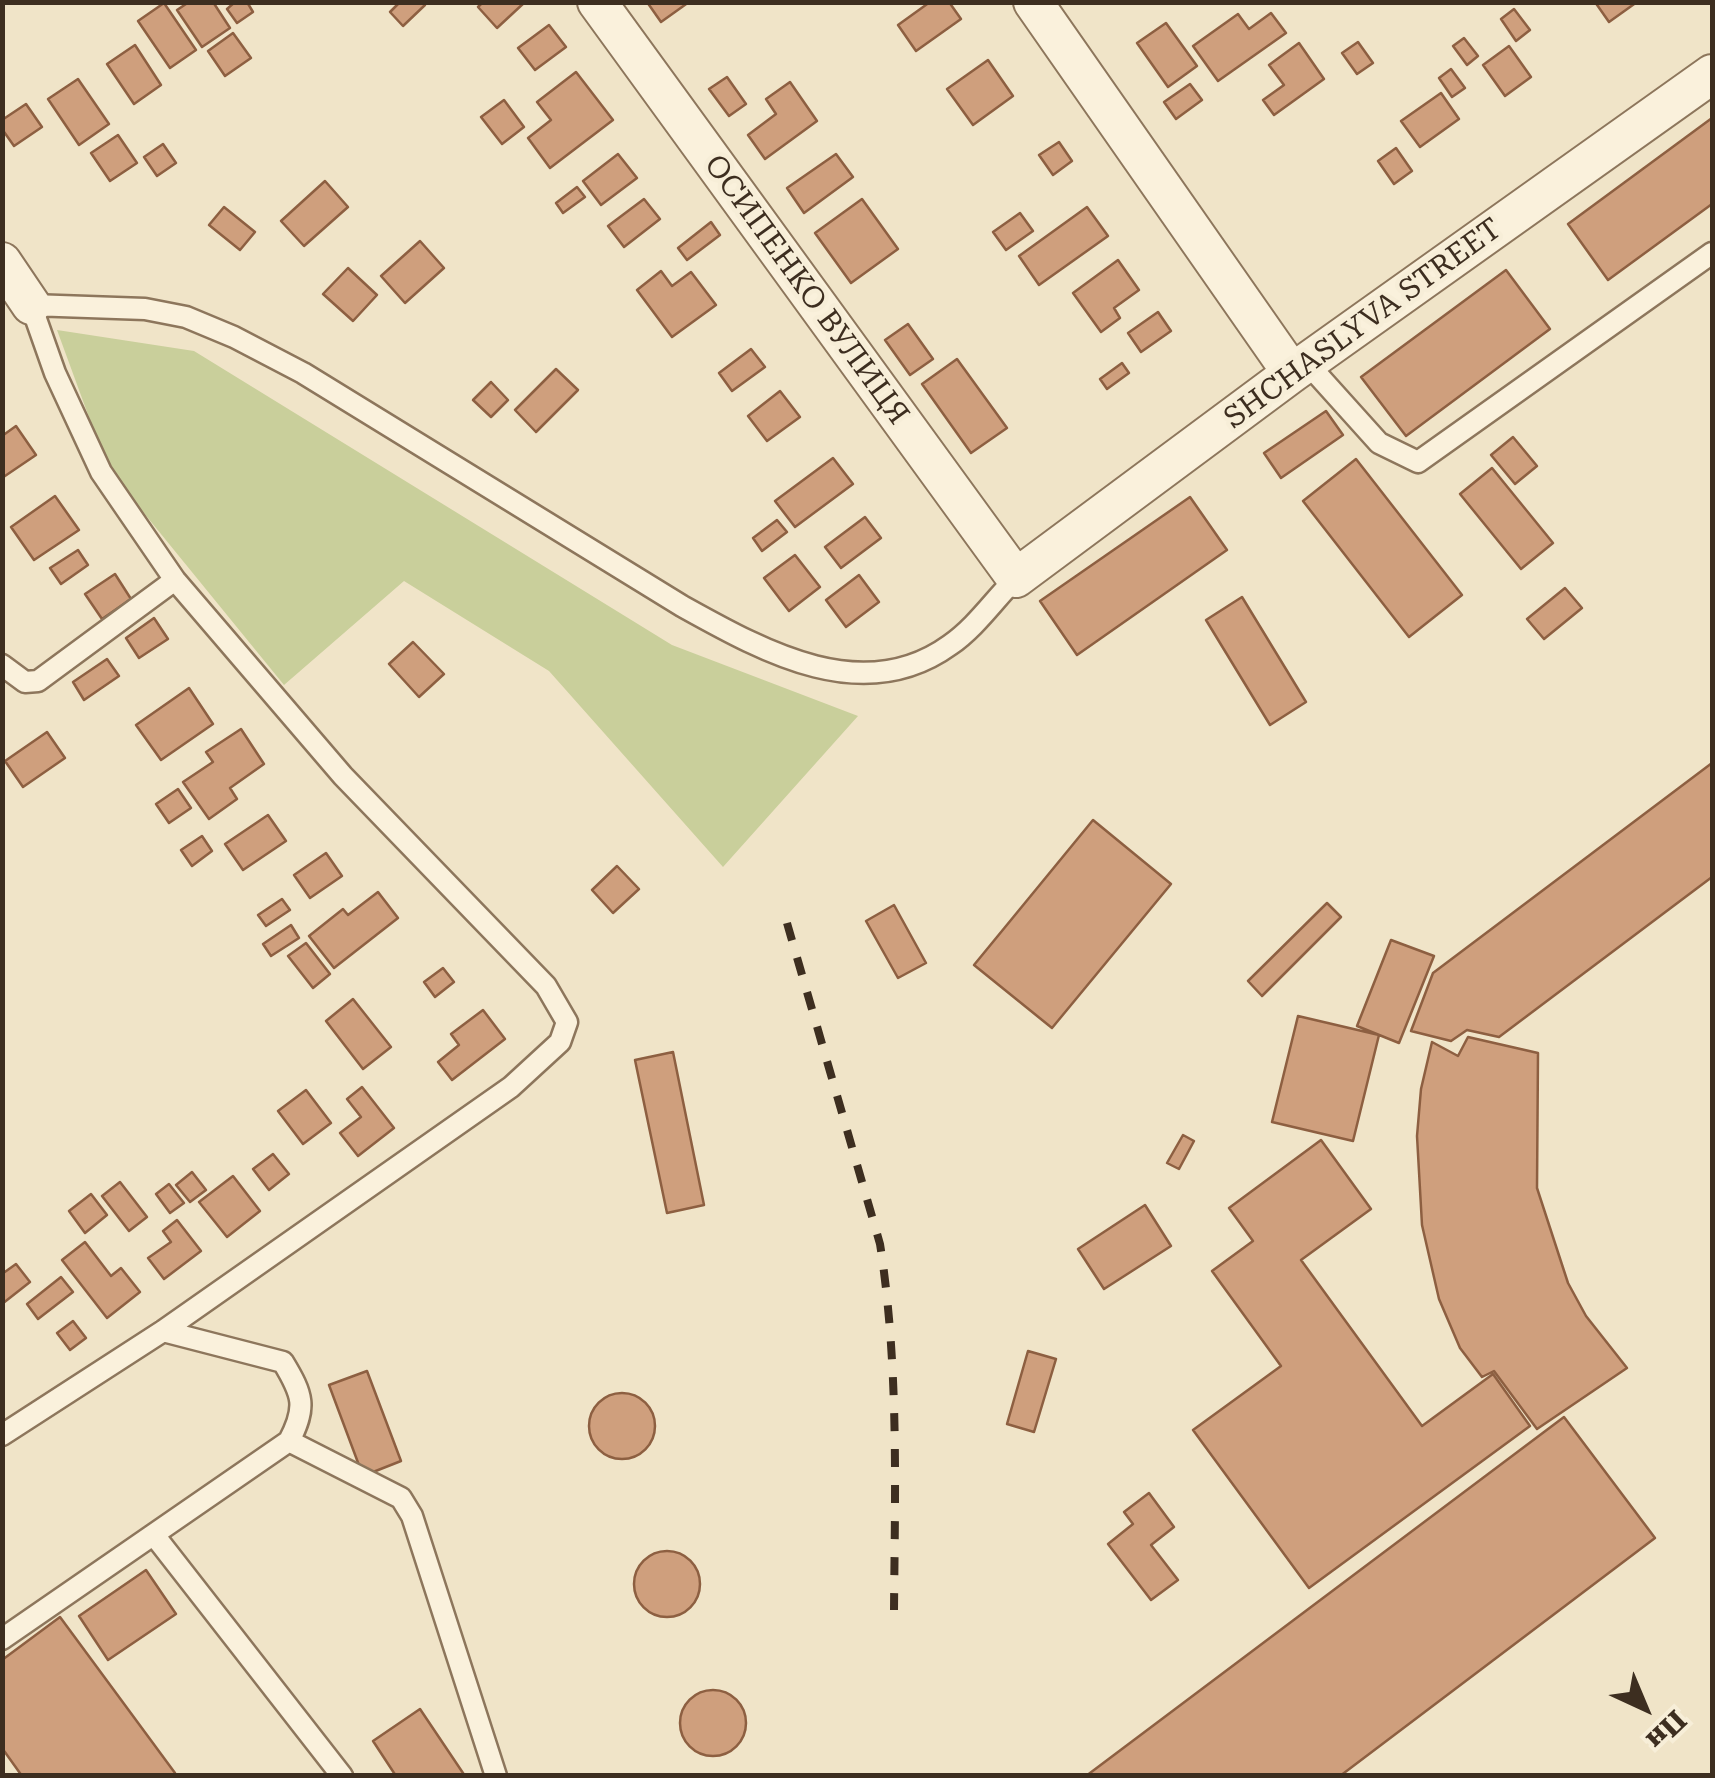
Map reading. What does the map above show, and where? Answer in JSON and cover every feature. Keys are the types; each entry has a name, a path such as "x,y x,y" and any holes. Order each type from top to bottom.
{"street":[{"name":"ОСИПЕНКО ВУЛИЦЯ","path":"597,2 1016,578"},
{"path":"1033,2 1299,368"},
{"name":"SHCHASLYVA STREET","path":"1016,578 1299,368 1712,74"},
{"path":"2,262 31,305"}],"lane":[{"path":"1299,368 1379,443 1418,462 1712,253"},
{"path":"2,1435 163,1331 511,1087 548,1056 567,1022 560,1003 537,976 343,776 175,580 101,472 55,373 31,305 145,309 186,317 234,336 318,382 682,606 808,666 870,673 936,655 975,623 1016,578"},
{"path":"2,665 25,682 38,680 175,580"},
{"path":"2,1640 288,1441 303,1411 283,1362 163,1331"},
{"path":"288,1441 401,1498 412,1516 496,1776"},
{"path":"154,1535 342,1776"}],"green space":[{"path":"57,330 194,351 672,645 858,716 723,867 549,671 404,581 284,685 108,469"}],"building":[{"path":"189,2 213,2 230,28 202,47 177,10"},
{"path":"235,2 247,2 253,12 237,23 227,9"},
{"path":"400,2 425,5 403,26 390,12"},
{"path":"483,2 525,2 497,28 478,7"},
{"path":"647,2 689,2 661,22"},
{"path":"930,2 949,2 961,19 916,51 898,25"},
{"path":"1595,2 1637,2 1609,22"},
{"path":"164,3 196,50 170,68 138,21"},
{"path":"1514,9 1530,30 1516,41 1501,19"},
{"path":"1271,13 1286,33 1218,81 1193,46 1238,14 1249,29"},
{"path":"1166,23 1197,66 1168,87 1137,43"},
{"path":"549,25 566,47 535,70 518,48"},
{"path":"233,33 251,58 225,76 208,51"},
{"path":"1464,38 1478,56 1467,65 1453,46"},
{"path":"1358,42 1373,63 1357,74 1342,53"},
{"path":"1299,43 1324,79 1274,115 1263,100 1284,85 1269,65"},
{"path":"135,45 161,85 134,104 107,64"},
{"path":"1509,46 1531,77 1505,96 1483,65"},
{"path":"988,60 1013,96 973,125 947,89"},
{"path":"1451,69 1465,88 1452,97 1439,78"},
{"path":"576,72 613,120 550,168 528,138 551,120 537,102"},
{"path":"727,77 746,104 729,116 709,89"},
{"path":"78,79 109,124 79,145 48,99"},
{"path":"790,82 817,121 765,159 748,135 776,114 766,99"},
{"path":"1190,84 1202,100 1176,119 1164,102"},
{"path":"1441,93 1459,119 1420,147 1401,121"},
{"path":"504,100 524,127 502,144 481,117"},
{"path":"26,104 42,127 14,146 2,129 2,120"},
{"path":"1712,118 1712,204 1608,280 1568,224"},
{"path":"118,135 137,163 110,181 91,153"},
{"path":"1059,142 1072,161 1053,175 1039,155"},
{"path":"163,144 176,163 157,176 144,157"},
{"path":"1396,148 1412,171 1394,184 1378,161"},
{"path":"618,154 637,178 601,205 583,181"},
{"path":"836,154 853,177 804,213 787,188"},
{"path":"325,181 348,207 304,246 281,221"},
{"path":"577,187 585,197 563,213 556,203"},
{"path":"644,199 660,219 624,247 608,226"},
{"path":"862,199 898,249 851,283 815,233"},
{"path":"224,207 255,232 240,250 209,225"},
{"path":"1087,207 1108,236 1039,285 1019,256"},
{"path":"1020,213 1033,231 1006,250 993,232"},
{"path":"711,222 720,235 687,260 678,248"},
{"path":"420,241 444,268 405,303 381,276"},
{"path":"1118,260 1139,290 1114,308 1120,318 1101,332 1073,293"},
{"path":"348,268 377,295 353,321 323,294"},
{"path":"1506,270 1550,329 1406,436 1361,377"},
{"path":"661,271 672,286 691,272 716,305 672,337 637,290"},
{"path":"1158,312 1171,331 1141,352 1128,333"},
{"path":"908,324 933,359 910,375 885,340"},
{"path":"751,349 765,367 732,391 719,373"},
{"path":"957,359 1007,428 971,453 922,384"},
{"path":"1122,363 1129,373 1107,389 1100,379"},
{"path":"556,369 578,390 536,432 515,410"},
{"path":"491,382 508,400 491,417 473,400"},
{"path":"780,391 800,417 767,441 748,416"},
{"path":"1326,411 1343,435 1281,478 1264,453"},
{"path":"16,426 36,455 2,478 2,436"},
{"path":"1513,437 1537,466 1515,484 1491,455"},
{"path":"833,458 853,484 795,527 775,501"},
{"path":"1356,459 1462,595 1409,637 1303,501"},
{"path":"1492,468 1553,543 1521,569 1460,494"},
{"path":"55,496 79,530 34,560 11,527"},
{"path":"1190,497 1227,550 1077,655 1040,601"},
{"path":"865,517 881,538 841,568 825,547"},
{"path":"777,520 787,532 762,551 753,538"},
{"path":"78,550 88,565 61,584 50,568"},
{"path":"795,555 820,587 789,611 764,578"},
{"path":"115,574 131,599 102,619 85,594"},
{"path":"859,575 879,602 846,627 826,600"},
{"path":"1565,588 1582,608 1544,639 1527,619"},
{"path":"1242,597 1306,702 1270,725 1206,620"},
{"path":"154,618 168,639 139,658 126,638"},
{"path":"413,642 444,674 419,697 389,664"},
{"path":"107,659 119,676 84,700 73,682"},
{"path":"189,688 213,724 161,760 136,725"},
{"path":"241,729 264,764 230,788 237,799 209,819 183,782 213,762 206,752"},
{"path":"47,732 65,758 23,787 5,761"},
{"path":"1712,763 1712,877 1499,1037 1467,1030 1451,1041 1411,1031 1433,973"},
{"path":"178,789 191,808 169,823 156,804"},
{"path":"268,815 286,841 243,870 225,844"},
{"path":"1093,820 1171,884 1052,1028 974,965"},
{"path":"202,836 212,851 192,866 181,850"},
{"path":"326,853 342,876 310,898 294,875"},
{"path":"617,866 639,889 613,913 592,890"},
{"path":"378,892 398,918 334,968 309,936 343,909 348,915"},
{"path":"282,899 290,910 266,926 258,915"},
{"path":"1327,903 1341,917 1262,996 1248,981"},
{"path":"894,905 926,963 898,978 866,921"},
{"path":"291,925 299,938 271,956 263,944"},
{"path":"1391,940 1434,956 1399,1043 1357,1026"},
{"path":"306,943 330,974 313,988 288,956"},
{"path":"443,968 454,982 435,997 424,982"},
{"path":"353,999 391,1047 363,1069 326,1021"},
{"path":"483,1010 505,1039 452,1080 438,1062 459,1045 451,1034"},
{"path":"1298,1016 1379,1035 1353,1141 1272,1122"},
{"path":"1468,1037 1538,1053 1537,1188 1568,1283 1586,1316 1627,1368 1537,1429 1494,1371 1482,1377 1460,1348 1439,1299 1422,1225 1417,1136 1421,1089 1432,1042 1458,1056"},
{"path":"673,1052 704,1205 667,1213 635,1060"},
{"path":"362,1087 394,1128 358,1156 340,1133 361,1117 347,1099"},
{"path":"306,1090 331,1123 303,1144 278,1111"},
{"path":"1183,1135 1194,1141 1179,1169 1167,1163"},
{"path":"1321,1140 1371,1209 1301,1260 1422,1426 1493,1374 1530,1426 1309,1588 1193,1430 1281,1366 1212,1271 1253,1241 1229,1208"},
{"path":"273,1154 289,1174 269,1190 253,1169"},
{"path":"192,1172 206,1190 190,1202 176,1185"},
{"path":"233,1176 260,1211 227,1237 199,1202"},
{"path":"120,1182 147,1217 129,1231 102,1196"},
{"path":"169,1184 184,1203 170,1213 156,1194"},
{"path":"91,1194 107,1215 85,1233 69,1211"},
{"path":"1145,1205 1171,1246 1104,1289 1078,1249"},
{"path":"177,1220 201,1251 164,1279 148,1258 171,1242 163,1231"},
{"path":"85,1242 111,1276 121,1268 140,1292 107,1318 62,1260"},
{"path":"16,1264 30,1282 2,1304 2,1274"},
{"path":"61,1277 73,1292 38,1319 27,1304"},
{"path":"73,1321 86,1338 70,1350 57,1333"},
{"path":"1028,1351 1056,1359 1034,1432 1007,1424"},
{"path":"367,1371 401,1461 363,1476 329,1385"},
{"path":"622,1393 646,1402 655,1426 646,1450 622,1459 598,1450 589,1426 598,1402"},
{"path":"1564,1417 1655,1538 1340,1776 1086,1776"},
{"path":"1149,1493 1174,1527 1151,1545 1178,1580 1151,1600 1108,1544 1133,1524 1124,1512"},
{"path":"667,1551 691,1560 700,1584 691,1608 667,1617 643,1608 634,1584 643,1560"},
{"path":"146,1570 176,1614 108,1660 79,1616"},
{"path":"60,1617 175,1773 172,1776 22,1776 2,1748 2,1660"},
{"path":"713,1690 737,1699 746,1723 737,1747 713,1756 689,1747 680,1723 689,1699"},
{"path":"420,1709 465,1776 396,1776 373,1741"}],"railway":[{"path":"787,923 880,1244 893,1381 894,1610"}]}
